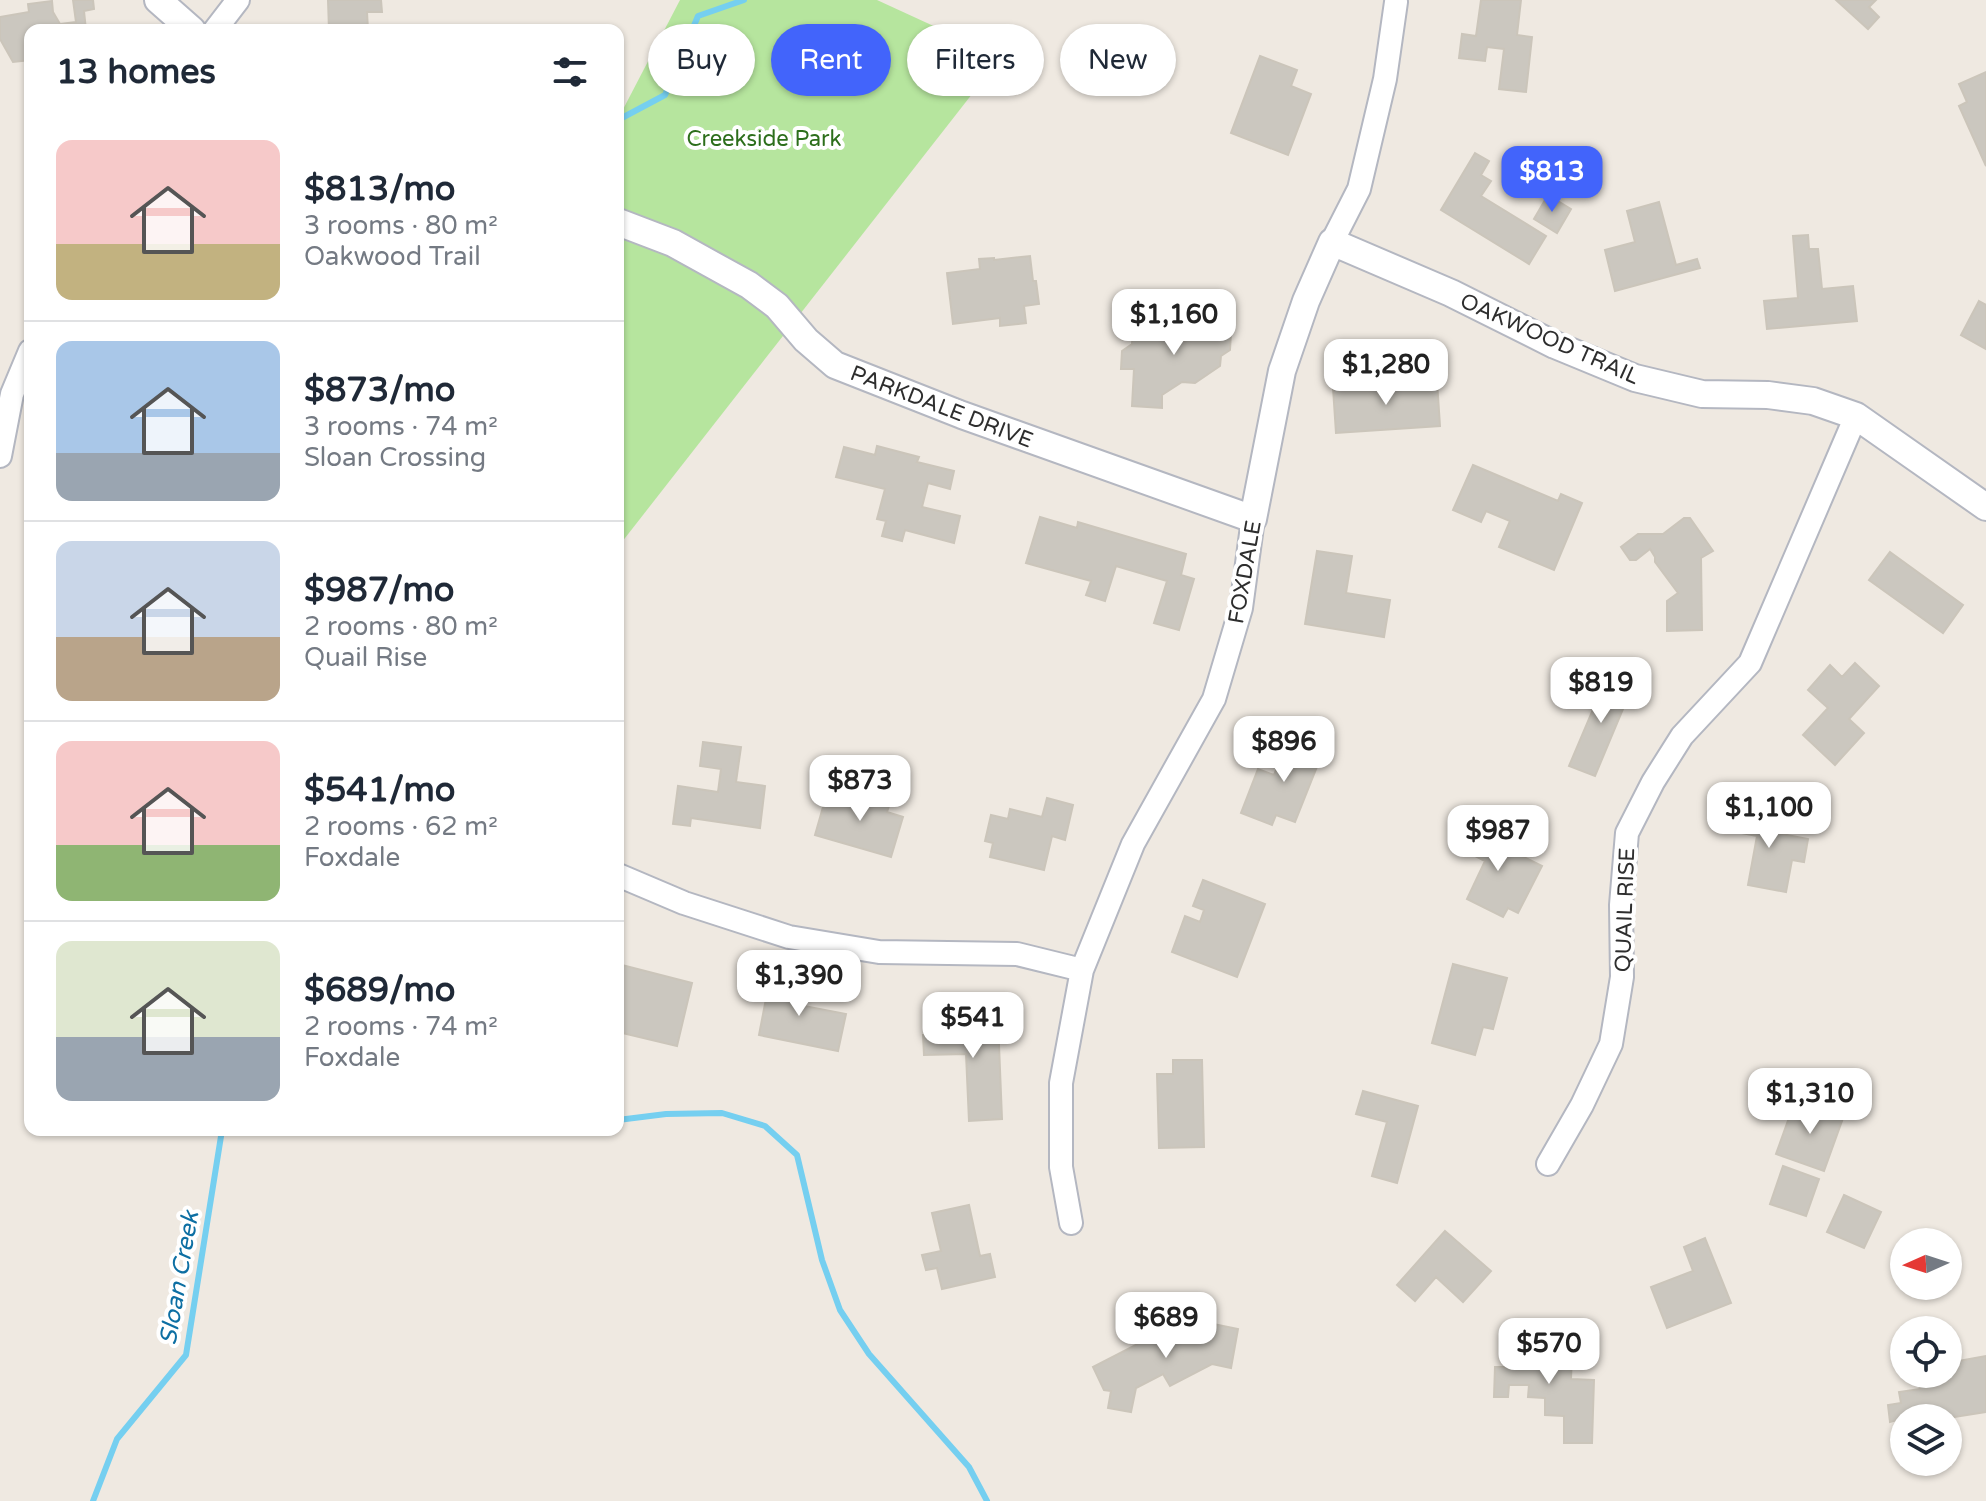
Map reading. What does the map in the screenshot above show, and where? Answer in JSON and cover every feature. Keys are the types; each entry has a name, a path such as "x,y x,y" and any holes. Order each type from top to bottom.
{"street":[{"path":"158,0 185,24"},
{"path":"220,24 238,0"},
{"name":"FOXDALE","path":"1071,1223 1061,1167 1061,1083 1082,970 1133,844 1214,699 1241,608 1253,519 1282,371 1306,301 1359,189 1385,79 1396,2"},
{"name":"PARKDALE DRIVE","path":"624,224 673,243 749,285 777,306 806,340 835,365 962,415 1253,519"},
{"name":"OAKWOOD TRAIL","path":"1332,242 1451,293 1555,345 1635,378 1702,394 1768,395 1813,401 1856,416 1986,507"},
{"path":"0,456 12,394 24,365"},
{"name":"QUAIL RISE","path":"1548,1164 1582,1105 1611,1044 1622,977 1621,905 1627,833 1653,782 1682,736 1750,663 1856,416"},
{"path":"624,878 684,903 789,937 879,952 1017,954 1082,970"}],"green space":[{"name":"Creekside Park","path":"680,0 877,0 929,24 907,24 907,96 971,96 624,539 624,107 648,61 648,96 755,96 755,24 667,24"}],"building":[{"path":"73,0 93,0 94,9 84,11 85,24 60,24 76,22"},
{"path":"328,0 381,0 382,12 367,12 368,24 329,24"},
{"path":"1481,0 1521,0 1517,35 1532,37 1526,92 1499,89 1504,49 1487,47 1485,61 1459,58 1462,34 1476,36"},
{"path":"1836,0 1876,0 1869,7 1879,17 1868,29"},
{"path":"52,1 53,12 60,24 24,24 24,61 13,62 0,39 0,17 29,12 28,4"},
{"path":"1260,56 1297,70 1291,86 1311,94 1288,155 1231,133"},
{"path":"1986,72 1986,166 1959,106 1967,102 1959,84"},
{"path":"1475,153 1489,161 1481,175 1491,181 1481,196 1546,236 1529,264 1441,210"},
{"path":"1548,195 1571,209 1557,233 1534,219"},
{"path":"1659,202 1676,265 1697,259 1700,268 1615,291 1605,250 1635,242 1627,211"},
{"path":"1808,235 1809,249 1818,249 1822,289 1853,286 1857,321 1767,329 1764,301 1798,298 1793,236"},
{"path":"1030,256 1039,304 1024,306 1026,323 1000,326 1000,318 953,324 947,273 980,269 979,259"},
{"path":"1979,301 1986,305 1986,349 1961,335"},
{"path":"1214,314 1232,316 1230,350 1221,356 1220,366 1195,383 1182,382 1162,395 1162,408 1132,406 1134,369 1121,369 1122,351 1132,344 1133,324 1145,325 1157,317 1173,340 1185,341 1193,336 1195,317 1208,318"},
{"path":"1437,381 1440,426 1336,433 1333,388"},
{"path":"877,446 919,457 917,462 954,471 950,489 928,483 922,507 960,516 954,543 905,530 902,541 882,536 886,521 877,519 885,489 836,477 844,447 875,455"},
{"path":"1473,465 1558,501 1561,494 1582,503 1554,570 1499,547 1510,521 1486,511 1481,522 1453,510"},
{"path":"1040,517 1077,528 1078,522 1186,554 1181,575 1194,579 1179,630 1154,623 1167,581 1116,566 1105,601 1086,595 1091,581 1026,563"},
{"path":"1684,518 1690,518 1713,551 1701,558 1702,630 1667,631 1667,601 1678,593 1655,562 1650,549 1636,560 1630,560 1621,547 1638,534 1663,534"},
{"path":"1317,551 1352,556 1346,593 1390,600 1384,637 1305,624"},
{"path":"1890,552 1963,605 1943,633 1869,580"},
{"path":"1855,663 1879,686 1849,719 1864,733 1835,765 1803,735 1828,708 1808,690 1830,665 1842,677"},
{"path":"1608,674 1633,685 1595,776 1569,766"},
{"path":"1290,735 1324,749 1295,822 1276,815 1272,825 1241,813 1258,769 1274,775"},
{"path":"703,742 741,747 736,782 765,786 760,828 691,818 690,826 673,824 678,786 718,792 721,769 700,766"},
{"path":"857,790 891,800 887,812 903,817 891,857 815,835 827,793 854,801"},
{"path":"1047,798 1073,805 1065,840 1052,836 1044,870 990,857 993,843 985,841 991,815 1008,819 1010,809 1042,817"},
{"path":"1735,808 1774,816 1771,832 1808,839 1804,862 1792,860 1786,892 1748,885 1757,836 1731,831"},
{"path":"1458,825 1542,866 1518,913 1508,908 1503,917 1467,899 1485,861 1450,843"},
{"path":"1203,880 1265,904 1237,977 1172,952 1185,916 1200,922 1204,910 1193,906"},
{"path":"1453,964 1507,978 1493,1029 1483,1027 1475,1055 1432,1043"},
{"path":"624,966 692,983 677,1046 624,1033"},
{"path":"770,978 808,986 804,1006 846,1014 838,1051 759,1035"},
{"path":"966,1010 967,1022 998,1020 1002,1119 969,1121 966,1054 924,1055 923,1035 943,1034 941,1011"},
{"path":"1173,1060 1202,1060 1204,1147 1159,1148 1157,1074 1173,1074"},
{"path":"1363,1091 1418,1106 1397,1183 1372,1176 1387,1122 1356,1114"},
{"path":"1795,1101 1843,1118 1824,1171 1776,1154"},
{"path":"1783,1166 1819,1179 1806,1216 1770,1204"},
{"path":"1844,1195 1881,1212 1864,1248 1827,1232"},
{"path":"969,1205 980,1256 990,1254 995,1277 942,1289 937,1268 926,1270 922,1255 941,1251 932,1213"},
{"path":"1445,1231 1491,1271 1463,1302 1436,1277 1415,1301 1397,1285"},
{"path":"1705,1238 1731,1303 1667,1328 1651,1287 1693,1271 1684,1247"},
{"path":"1189,1319 1238,1329 1231,1368 1212,1364 1170,1386 1163,1374 1136,1388 1131,1412 1108,1408 1111,1391 1104,1390 1093,1367 1157,1334 1173,1337 1175,1326"},
{"path":"1510,1333 1537,1334 1537,1355 1572,1355 1571,1379 1594,1380 1592,1443 1564,1443 1564,1416 1545,1415 1545,1398 1528,1397 1529,1385 1509,1385 1508,1397 1494,1397 1495,1367 1509,1367"},
{"path":"1986,1356 1986,1412 1962,1416 1962,1404 1894,1404 1901,1403 1899,1392 1962,1388 1962,1360"}],"waterway":[{"name":"Sloan Creek","path":"624,117 665,95 698,16 744,0"},
{"path":"624,1119 666,1114 722,1113 765,1126 797,1155 822,1260 840,1310 869,1354 969,1467 987,1501"},
{"name":"Sloan Creek","path":"93,1501 117,1439 186,1355 221,1136"}]}
